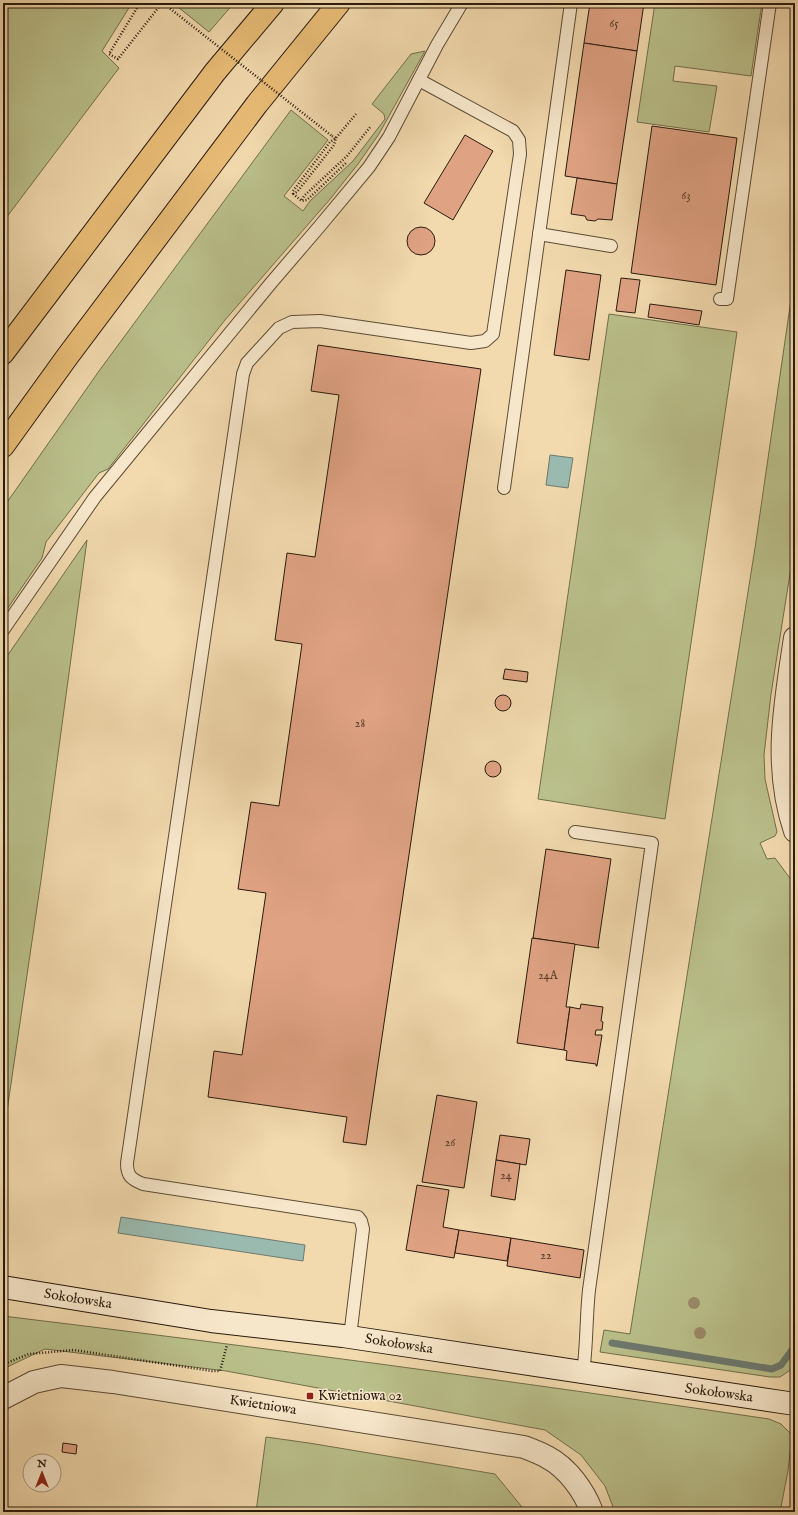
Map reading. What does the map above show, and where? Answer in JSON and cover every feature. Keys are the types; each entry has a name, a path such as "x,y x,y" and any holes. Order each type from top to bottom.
{"highway":[{"path":"3,353 215,72 273,3"},
{"path":"3,446 72,351 257,104 339,3"}],"street":[{"path":"795,638 785,708 782,757 788,807 795,831"},
{"name":"Sokołowska","path":"3,1287 211,1321 350,1337 795,1404"},
{"name":"Kwietniowa","path":"3,1398 34,1382 61,1376 113,1382 317,1413 524,1447 548,1457 564,1470 581,1490 592,1512"}],"lane":[{"path":"3,630 95,497 271,283 369,167 389,136 437,45 462,3"},
{"path":"504,488 571,3"},
{"path":"720,299 727,299 770,3"},
{"path":"350,1337 363,1229 361,1221 358,1217 143,1184 132,1179 127,1172 127,1163 243,374 247,363 279,328 292,322 320,321 471,343 485,341 493,334 520,154 519,140 513,131 419,80"},
{"path":"539,234 611,246"},
{"path":"575,832 652,843 589,1290 586,1314 586,1355 583,1373"}],"path":[{"path":"140,3 108,54 118,59 163,3 336,138"},
{"path":"302,201 293,194 297,192 334,145 336,138 356,114"},
{"path":"302,201 304,196 347,156 371,126"},
{"path":"302,201 307,200 350,159"}],"green space":[{"path":"3,3 132,3 102,51 119,68 3,222"},
{"path":"173,3 234,3 209,32"},
{"path":"655,3 762,3 751,76 675,66 673,81 717,86 709,132 637,122"},
{"path":"425,51 379,134 358,164 331,198 225,320 108,469 99,473 46,542 42,558 3,615 3,508 99,371 291,110 328,140 284,196 303,211 310,201 353,161 385,119 384,114 372,104 411,54"},
{"path":"795,272 795,542 771,694 764,755 765,779 777,832 775,836 760,843 767,859 775,858 795,885 795,1367 780,1377 770,1377 600,1352 604,1330 630,1334 755,548"},
{"path":"609,314 737,332 665,819 538,799"},
{"path":"87,540 41,880 3,1138 3,662"},
{"path":"3,1316 386,1365 769,1419 781,1424 792,1435 788,1471 780,1512 615,1512 605,1486 581,1455 545,1430 226,1371 45,1349 3,1369"},
{"path":"266,1437 495,1474 526,1512 256,1512"}],"water":[{"path":"550,455 573,458 568,488 546,485"},
{"path":"121,1217 305,1245 303,1261 118,1233"}],"building":[{"path":"590,3 644,3 637,51 584,43"},
{"path":"584,43 637,51 617,184 565,176"},
{"path":"652,126 737,138 716,285 631,273"},
{"path":"465,135 493,151 453,220 424,203"},
{"path":"577,178 617,184 612,220 587,220 585,216 571,214"},
{"path":"421,227 431,231 435,241 431,251 421,255 411,251 407,241 411,231"},
{"path":"566,270 601,275 589,360 554,355"},
{"path":"621,278 640,280 635,313 616,311"},
{"path":"650,304 702,311 699,325 648,317"},
{"path":"318,345 481,369 366,1145 343,1142 347,1117 208,1097 214,1051 242,1055 266,893 238,889 251,802 279,806 302,644 275,640 287,553 315,557 339,395 311,391"},
{"path":"505,669 528,672 527,682 503,679"},
{"path":"503,695 510,700 511,703 506,710 503,711 496,706 495,703 500,696"},
{"path":"493,761 500,766 501,769 496,776 493,777 486,772 485,769 490,762"},
{"path":"546,849 611,859 598,946 599,948 533,938"},
{"path":"532,938 575,944 566,1007 570,1007 564,1050 517,1043"},
{"path":"581,1004 603,1007 601,1021 603,1022 602,1030 596,1030 595,1035 602,1035 597,1066 596,1064 566,1060 567,1051 564,1050 570,1007 580,1009"},
{"path":"437,1095 477,1102 464,1188 422,1182"},
{"path":"500,1135 530,1139 526,1165 496,1160"},
{"path":"496,1160 520,1164 515,1200 491,1196"},
{"path":"417,1185 449,1190 443,1227 459,1230 454,1258 406,1250"},
{"path":"459,1230 511,1238 507,1261 455,1253"},
{"path":"511,1238 584,1250 580,1278 507,1266"},
{"path":"63,1443 77,1445 76,1454 62,1452"}],"waterway":[{"path":"612,1343 772,1369 781,1365 795,1346"}],"place":[{"name":"Kwietniowa 02","path":"310,1396"}]}
